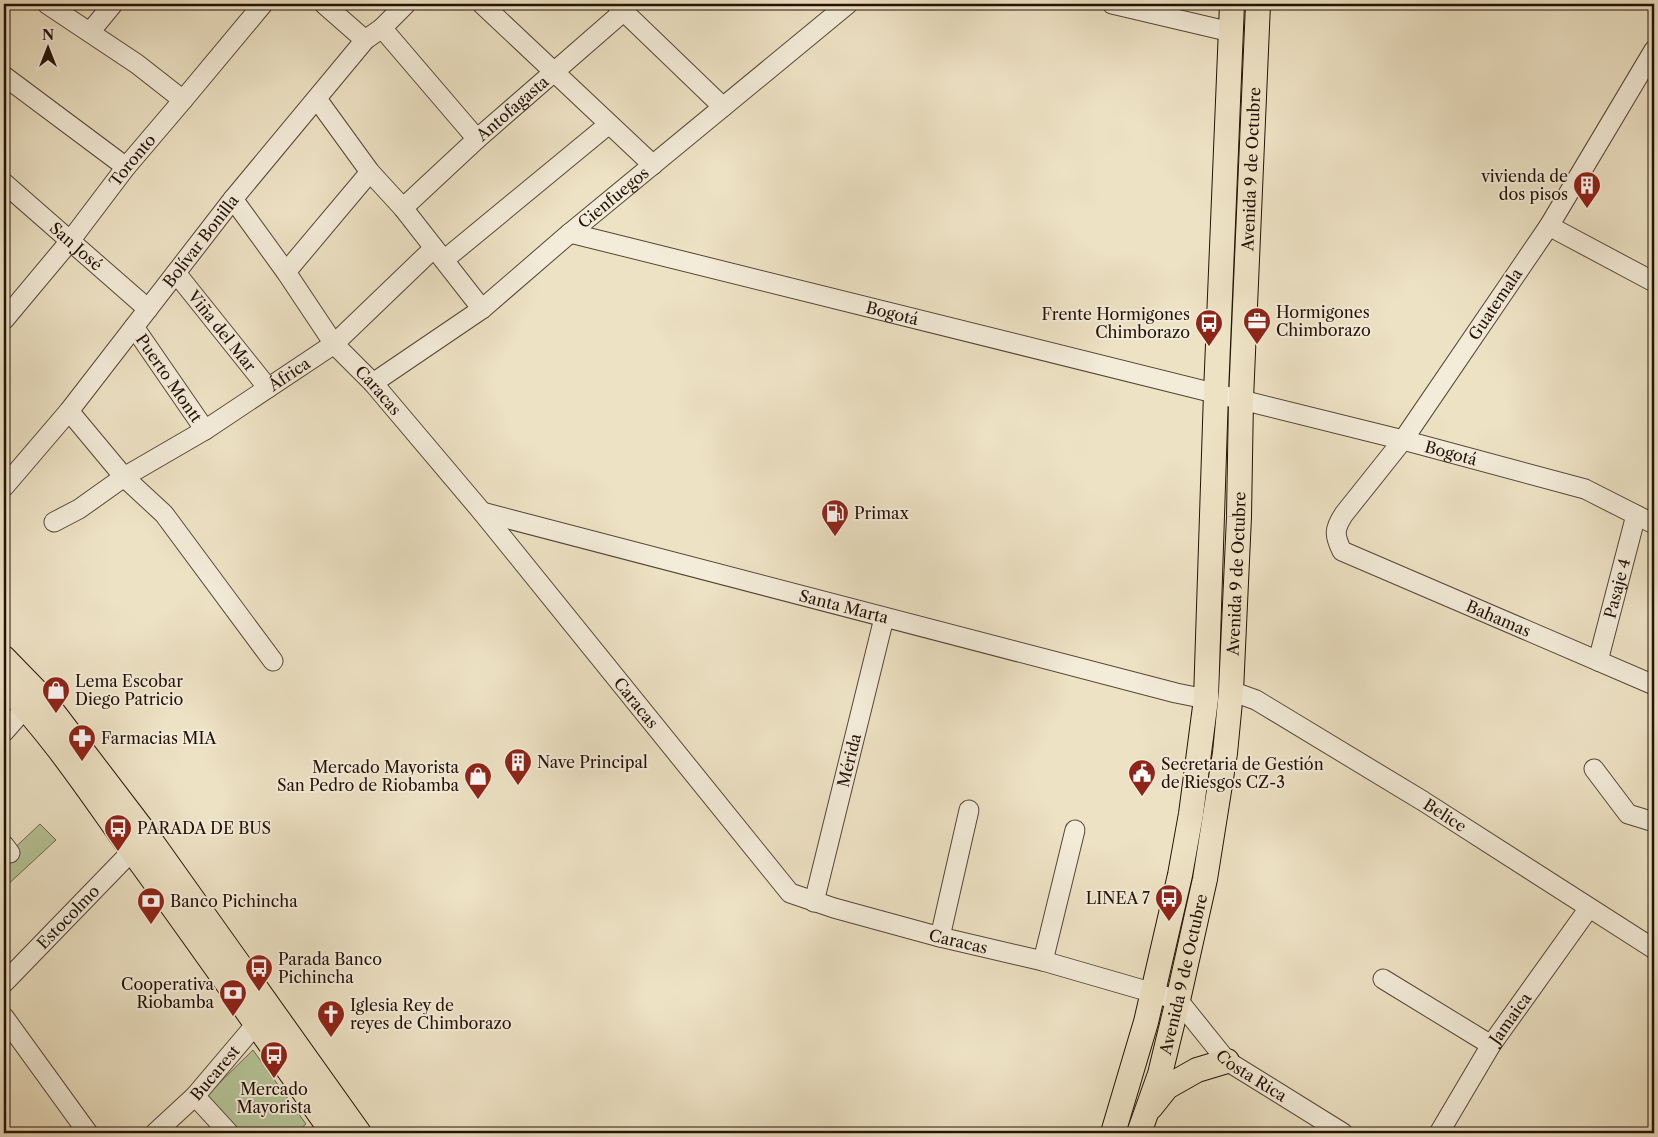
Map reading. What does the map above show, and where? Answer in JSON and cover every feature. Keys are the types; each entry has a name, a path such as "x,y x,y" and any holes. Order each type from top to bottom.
{"main road":[{"name":"Avenida 9 de Octubre","path":"1113,1133 1153,993 1180,875 1191,814 1206,699 1232,4"},
{"name":"Avenida 9 de Octubre","path":"1142,1125 1160,1074 1205,879 1225,753 1239,517 1241,399 1258,4"},
{"path":"4,658 40,695 149,838 264,1017 333,1133"},
{"path":"4,685 26,708 132,851 359,1133"},
{"path":"1142,1125 1167,1088 1197,1070 1227,1061"}],"street":[{"path":"47,4 137,64 183,100"},
{"path":"90,32 113,4"},
{"name":"Toronto","path":"4,320 70,241 126,167 263,4"},
{"path":"324,4 364,40"},
{"name":"Bolívar Bonilla","path":"4,487 69,411 233,198 364,40 382,28 406,4"},
{"path":"482,4 653,166"},
{"name":"Cienfuegos","path":"373,383 482,309 570,233 848,4"},
{"path":"1112,4 1232,32"},
{"path":"620,8 723,107"},
{"name":"Antofagasta","path":"403,208 554,72 620,8"},
{"path":"382,28 477,140"},
{"name":"Guatemala","path":"1342,551 1336,540 1336,526 1403,440 1549,226 1653,53"},
{"path":"4,76 126,167"},
{"path":"317,99 370,172 403,208 482,309"},
{"name":"África","path":"54,522 79,509 124,478 205,430 334,344 439,254 609,124"},
{"path":"286,272 370,172"},
{"name":"San José","path":"6,189 70,241 148,309"},
{"name":"Caracas","path":"233,198 334,344 373,383 482,512 790,893 814,902 940,937 1042,961 1178,1000"},
{"path":"1549,226 1654,282"},
{"name":"Bogotá","path":"570,233 1241,399 1585,488 1654,524"},
{"name":"Viña del Mar","path":"176,273 268,388"},
{"name":"Puerto Montt","path":"134,326 205,430"},
{"path":"69,411 124,478 164,514 273,662"},
{"name":"Santa Marta","path":"482,512 884,618 1206,699"},
{"name":"Pasaje 4","path":"1598,661 1636,515"},
{"name":"Bahamas","path":"1342,551 1654,685"},
{"name":"Mérida","path":"814,902 884,618"},
{"name":"Belice","path":"1230,691 1256,700 1331,745 1423,801 1654,949"},
{"path":"4,732 26,708"},
{"path":"1594,769 1628,814 1654,822"},
{"path":"940,937 969,810"},
{"path":"1042,961 1075,830"},
{"name":"Estocolmo","path":"4,983 132,851"},
{"name":"Jamaica","path":"1439,1133 1491,1045 1589,908"},
{"path":"1383,979 1491,1045"},
{"name":"Costa Rica","path":"1178,1000 1227,1061 1343,1133"},
{"path":"4,1016 88,1133"},
{"name":"Bucarest","path":"155,1133 195,1096 264,1017"},
{"path":"195,1096 229,1133"}],"green space":[{"path":"40,824 56,840 4,888 4,858"},
{"path":"253,1050 306,1124 295,1133 241,1133 206,1096"}],"place":[{"name":"vivienda de dos pisos","path":"1587,209"},
{"name":"Hormigones Chimborazo","path":"1257,345"},
{"name":"Frente Hormigones Chimborazo","path":"1209,347"},
{"name":"Primax","path":"835,537"},
{"name":"Lema Escobar Diego Patricio","path":"56,714"},
{"name":"Farmacias MIA","path":"82,762"},
{"name":"Nave Principal","path":"518,786"},
{"name":"Secretaria de Gestión de Riesgos CZ-3","path":"1142,797"},
{"name":"Mercado Mayorista San Pedro de Riobamba","path":"478,800"},
{"name":"PARADA DE BUS","path":"118,852"},
{"name":"LINEA 7","path":"1169,922"},
{"name":"Banco Pichincha","path":"151,925"},
{"name":"Parada Banco Pichincha","path":"259,992"},
{"name":"Cooperativa Riobamba","path":"233,1017"},
{"name":"Iglesia Rey de reyes de Chimborazo","path":"331,1038"},
{"name":"Mercado Mayorista","path":"274,1079"}]}
